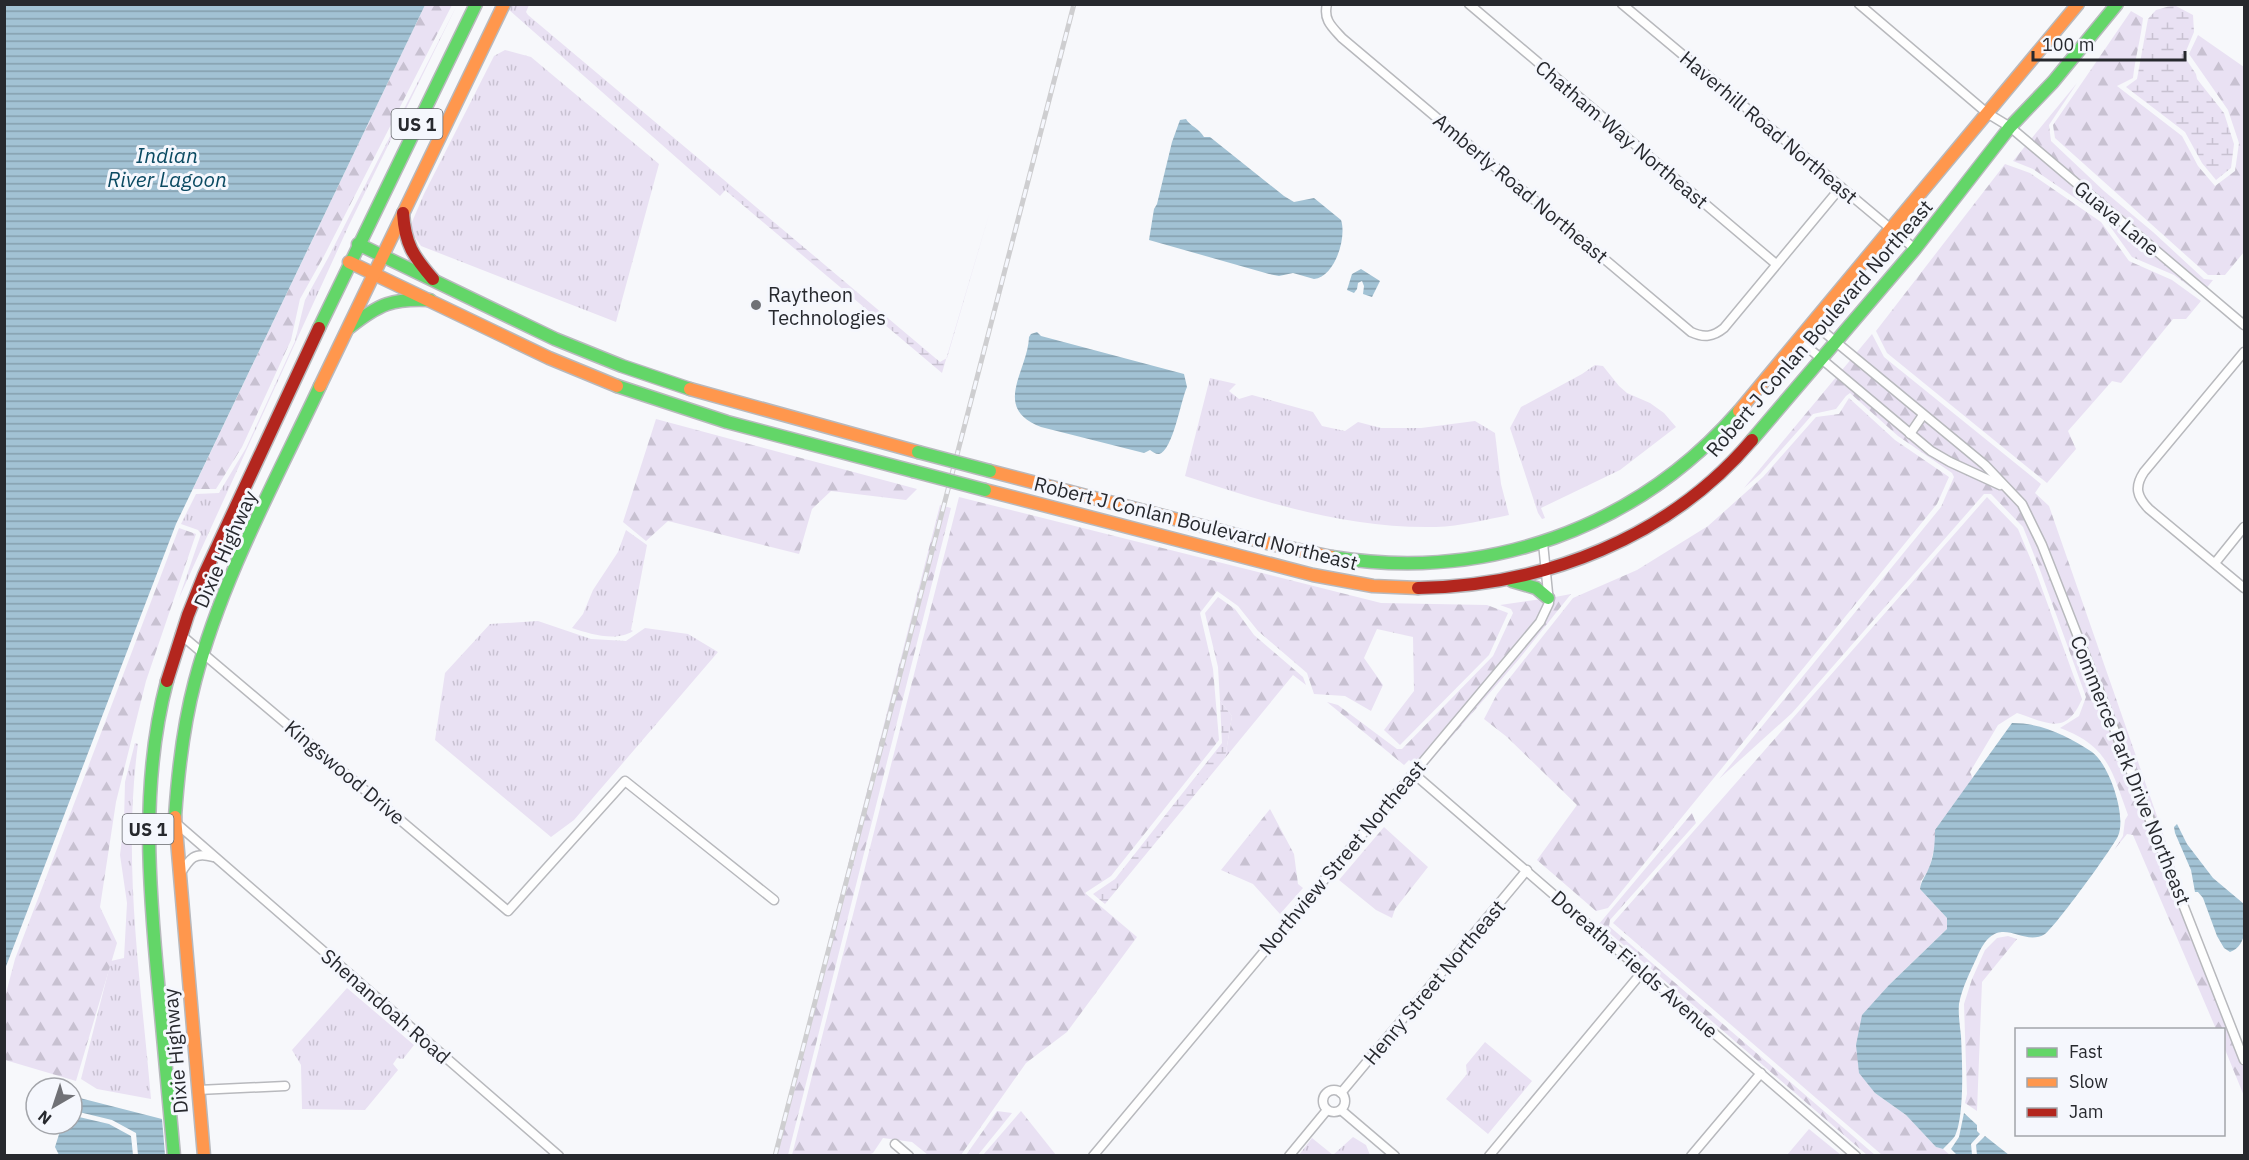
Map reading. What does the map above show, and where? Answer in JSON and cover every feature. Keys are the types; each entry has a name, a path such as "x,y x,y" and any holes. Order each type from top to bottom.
{"main road":[{"name":"Dixie Highway","path":"174,1155 150,891 148,817 163,697 180,634 207,564 349,262 476,4"},
{"name":"Dixie Highway","path":"204,1155 175,823 183,737 203,652 241,556 382,255 504,4"},
{"name":"Robert J Conlan Boulevard Northeast","path":"358,244 563,342 620,366 694,391 1310,554 1345,560 1425,564 1496,556 1543,543 1606,517 1643,496 1712,441 1734,418 2078,4"},
{"name":"Robert J Conlan Boulevard Northeast","path":"349,262 544,355 615,386 763,432 1339,580 1373,586 1422,589 1472,586 1547,570 1626,539 1659,520 1701,490 1735,460 1837,343 1915,249 2010,127 2053,82 2117,4"},
{"path":"403,212 406,243 411,254 433,279"},
{"path":"348,328 380,304 390,300 402,298 430,300"},
{"path":"1508,580 1542,590 1548,598"}],"street":[{"name":"Amberly Road Northeast","path":"1327,4 1326,16 1331,27 1692,332 1704,336 1717,333 1776,264"},
{"name":"Chatham Way Northeast","path":"1469,4 1776,264"},
{"name":"Haverhill Road Northeast","path":"1623,4 1915,249"},
{"name":"Guava Lane","path":"1859,4 1987,113 2010,127 2244,325"},
{"path":"1776,264 1840,187"},
{"name":"Commerce Park Drive Northeast","path":"1813,323 1985,465 2022,504 2042,545 2244,1060"},
{"name":"Commerce Park Drive Northeast","path":"1799,340 1910,434 1950,462 2006,488"},
{"path":"2244,352 2144,472 2138,485 2141,501 2244,588"},
{"path":"1910,434 1923,415"},
{"path":"2215,563 2244,527"},
{"name":"Northview Street Northeast","path":"1093,1155 1540,622 1549,603 1543,543"},
{"name":"Kingswood Drive","path":"180,634 508,911 625,781 774,900"},
{"name":"Doreatha Fields Avenue","path":"1413,773 1856,1155"},
{"name":"Shenandoah Road","path":"175,823 559,1155"},
{"path":"179,876 188,861 195,856 202,854 214,857"},
{"name":"Henry Street Northeast","path":"1341,1093 1527,870"},
{"path":"1489,1155 1643,971"},
{"path":"1691,1155 1761,1072"},
{"path":"198,1090 285,1086"},
{"path":"1335,1090 1341,1093 1345,1103 1341,1110 1333,1112 1327,1110 1323,1104 1325,1094 1335,1090"},
{"path":"1290,1155 1327,1110"},
{"path":"1341,1110 1395,1155"},
{"path":"895,1144 909,1155"}],"green space":[{"path":"425,5 452,5 300,299 291,340 242,447 216,489 193,489"},
{"path":"457,5 349,225 179,598 201,534 198,530 181,524 196,494 219,493 246,448 295,341 305,300"},
{"path":"510,5 529,5 526,12 528,15 730,185 720,196 508,9"},
{"path":"2174,5 2193,15 2194,32 2184,56 2197,79 2224,113 2234,144 2231,168 2216,180 2202,163 2185,132 2126,87 2137,79 2148,19 2156,10"},
{"path":"2131,11 2143,18 2133,78 2117,86 2182,136 2198,166 2215,186 2235,171 2239,143 2228,110 2189,54 2198,35 2244,67 2244,252 2225,275 2208,275 2055,138 2053,125"},
{"path":"505,50 531,57 659,164 616,322 421,246 409,229 424,194 494,56"},
{"path":"2077,83 2049,125 2051,141 2204,279 2213,280 2201,295 2174,275 2132,257 2104,218 2033,169 2013,161"},
{"path":"2005,164 2030,173 2101,222 2129,261 2172,280 2201,301 2186,319 2173,319 2121,383 2112,381 2068,431 2076,449 2047,483 1887,353 1876,331"},
{"path":"730,185 940,362 946,358 942,373 725,190"},
{"path":"991,208 947,358 946,358"},
{"path":"1872,334 1884,357 2041,484 2035,493 2049,506 2231,1029 2244,1058 2244,1096 2225,1049 2225,1028 2216,1028 2133,835 2127,834 2114,850 2123,836 2128,815 2112,773 2099,752 2089,743 2060,728 2079,716 2086,697 2023,527 1991,494 1984,494 1792,713 1719,779 1941,507 1954,477 1952,473 1898,436 1850,393 1836,409 1813,414 1760,474 1744,488"},
{"path":"1595,365 1603,366 1627,393 1650,403 1664,413 1676,427 1620,470 1541,508 1545,518 1542,519 1510,428 1521,407"},
{"path":"1210,378 1236,384 1229,391 1239,399 1252,395 1313,412 1322,426 1345,431 1358,422 1381,428 1421,428 1475,421 1495,433 1501,484 1509,515 1436,527 1372,524 1277,505 1185,476"},
{"path":"1849,398 1895,440 1949,477 1937,504 1608,908 1596,911 1537,860 1577,805 1507,737 1484,719 1497,694 1573,598 1637,570 1708,526 1763,477 1816,417 1839,414"},
{"path":"656,419 917,489 906,500 831,491 812,509 799,554 668,521 646,541 623,522"},
{"path":"959,497 1381,603 1487,605 1508,613 1489,655 1400,745 1384,730 1414,691 1413,637 1377,629 1364,658 1383,685 1371,711 1345,696 1314,694 1307,673 1258,631 1238,606 1217,591 1200,613 1213,669 1219,740 1111,876 1085,893 1137,937 1067,1032 1026,1063 961,1155 928,1155 912,1142 883,1138 873,1153 868,1155 792,1155"},
{"path":"1987,497 2018,529 2082,699 2076,711 2063,722 2047,723 2017,713 1998,725 1970,772 1973,779 1935,830 1935,845 1929,869 1921,881 1920,889 1947,918 1947,929 1889,985 1875,1093 1906,1115 1936,1147 1950,1155 1882,1155 1613,923"},
{"path":"940,505 951,508 788,1155 774,1155"},
{"path":"179,528 196,534 146,681 116,802 100,907 117,943 77,1076 59,1076 5,1060 5,997 15,959"},
{"path":"626,530 647,545 631,630 633,631 611,636 572,628 583,614 593,590 618,552"},
{"path":"1571,594 1519,659 1422,771 1409,760 1404,765 1327,702 1338,705 1397,749 1402,749 1493,656 1513,613 1511,609 1500,605 1542,599 1547,605 1555,597"},
{"path":"1218,597 1235,609 1254,635 1303,677 1306,685 1293,675 1225,758 1232,716 1220,701 1218,667 1205,613"},
{"path":"538,621 591,639 626,641 645,628 688,634 718,652 574,820 551,837 435,740 445,673 490,624"},
{"path":"1220,701 1232,716 1225,758 1105,904 1093,894 1115,879 1222,743"},
{"path":"135,743 138,744 134,788 132,877 151,1099 97,1089 84,1081 84,1076 82,1076 111,961 124,958 127,903 120,855 125,782"},
{"path":"1270,809 1294,854 1298,884 1303,888 1280,914 1253,884 1221,870"},
{"path":"1692,813 1696,823 1610,920 1609,926 1875,1155 1867,1155 1599,924"},
{"path":"1384,827 1428,867 1395,909 1392,918 1376,910 1339,880"},
{"path":"2008,936 2017,939 1982,982 1977,1111 1965,1103 1967,1094 1964,1004 1985,950 1997,938"},
{"path":"347,988 414,1045 403,1059 397,1058 393,1064 398,1070 365,1110 302,1109 301,1065 292,1050"},
{"path":"1485,1042 1532,1081 1488,1134 1446,1099 1467,1074 1466,1065"},
{"path":"997,1111 1012,1113 978,1155 966,1155"},
{"path":"1021,1111 1056,1155 983,1155"},
{"path":"1809,1129 1841,1155 1787,1155"},
{"path":"1353,1137 1366,1145 1370,1155 1333,1155"},
{"path":"1312,1138 1333,1155 1299,1155"}],"water":[{"name":"Indian River Lagoon","path":"5,4 425,5 176,524 5,969"},
{"path":"1186,119 1204,137 1210,137 1284,196 1294,202 1314,198 1341,220 1341,246 1328,271 1314,279 1293,273 1279,276 1149,240 1154,209 1172,142 1180,120"},
{"path":"1361,269 1380,281 1372,297 1363,294 1362,281 1358,283 1354,293 1347,290 1352,274"},
{"path":"1037,332 1041,336 1184,374 1187,387 1172,435 1164,451 1159,454 1150,450 1144,453 1041,427 1026,419 1018,410 1015,399 1016,388 1029,337"},
{"path":"2012,723 2044,728 2092,752 2104,767 2115,791 2120,827 2114,844 2060,918 2045,934 2027,937 2001,932 1993,935 1985,943 1977,957 1959,1004 1962,1101 1958,1127 1955,1136 1943,1149 1936,1147 1906,1115 1875,1093 1859,1073 1856,1045 1862,1015 1889,985 1947,929 1947,918 1920,889 1932,861 1935,830"},
{"path":"2177,824 2187,844 2213,878 2244,904 2243,938 2236,949 2230,952 2224,948 2217,936 2203,898 2195,892 2191,870 2175,833 2174,827"},
{"path":"84,1099 162,1119 165,1155 138,1155 136,1133 112,1120 84,1113"},
{"path":"1964,1113 1977,1125 1977,1131 1980,1134 1971,1144 1972,1155 1957,1155 1951,1149 1959,1137"},
{"path":"84,1118 109,1124 131,1136 133,1155 59,1155 55,1147 58,1136 84,1136"},
{"path":"1985,1136 2009,1155 1977,1155 1976,1145"}],"railway":[{"path":"775,1156 1074,4"}],"traffic: fast":[{"path":"319,328 476,4"},
{"path":"1752,440 1915,249 2010,127 2053,82 2117,4"},
{"path":"358,244 555,339 622,366 690,389"},
{"path":"350,327 387,304 406,300 430,300"},
{"path":"175,817 179,766 187,715 206,643 251,531 320,386"},
{"path":"617,386 727,422 913,471"},
{"path":"1332,557 1389,563 1446,561 1501,553 1555,538 1606,516 1654,487 1698,452 1739,411"},
{"path":"918,452 990,471"},
{"path":"913,471 985,490"},
{"path":"1512,581 1536,588 1548,598"},
{"path":"167,681 158,719 153,758 149,836 152,915 174,1156"}],"traffic: slow":[{"path":"320,386 504,4"},
{"path":"1739,411 2078,4"},
{"path":"349,262 549,358 617,386"},
{"path":"690,389 918,452"},
{"path":"990,471 1271,544 1332,557"},
{"path":"985,490 1313,575 1373,586 1418,588"},
{"path":"175,817 204,1156"}],"traffic: jam":[{"path":"403,213 411,249 433,279"},
{"path":"167,681 188,615 204,575 319,328"},
{"path":"1418,588 1465,585 1512,578 1557,566 1601,550 1643,529 1683,504 1719,474 1752,440"}],"place":[{"name":"Raytheon Technologies","path":"756,305"}]}
